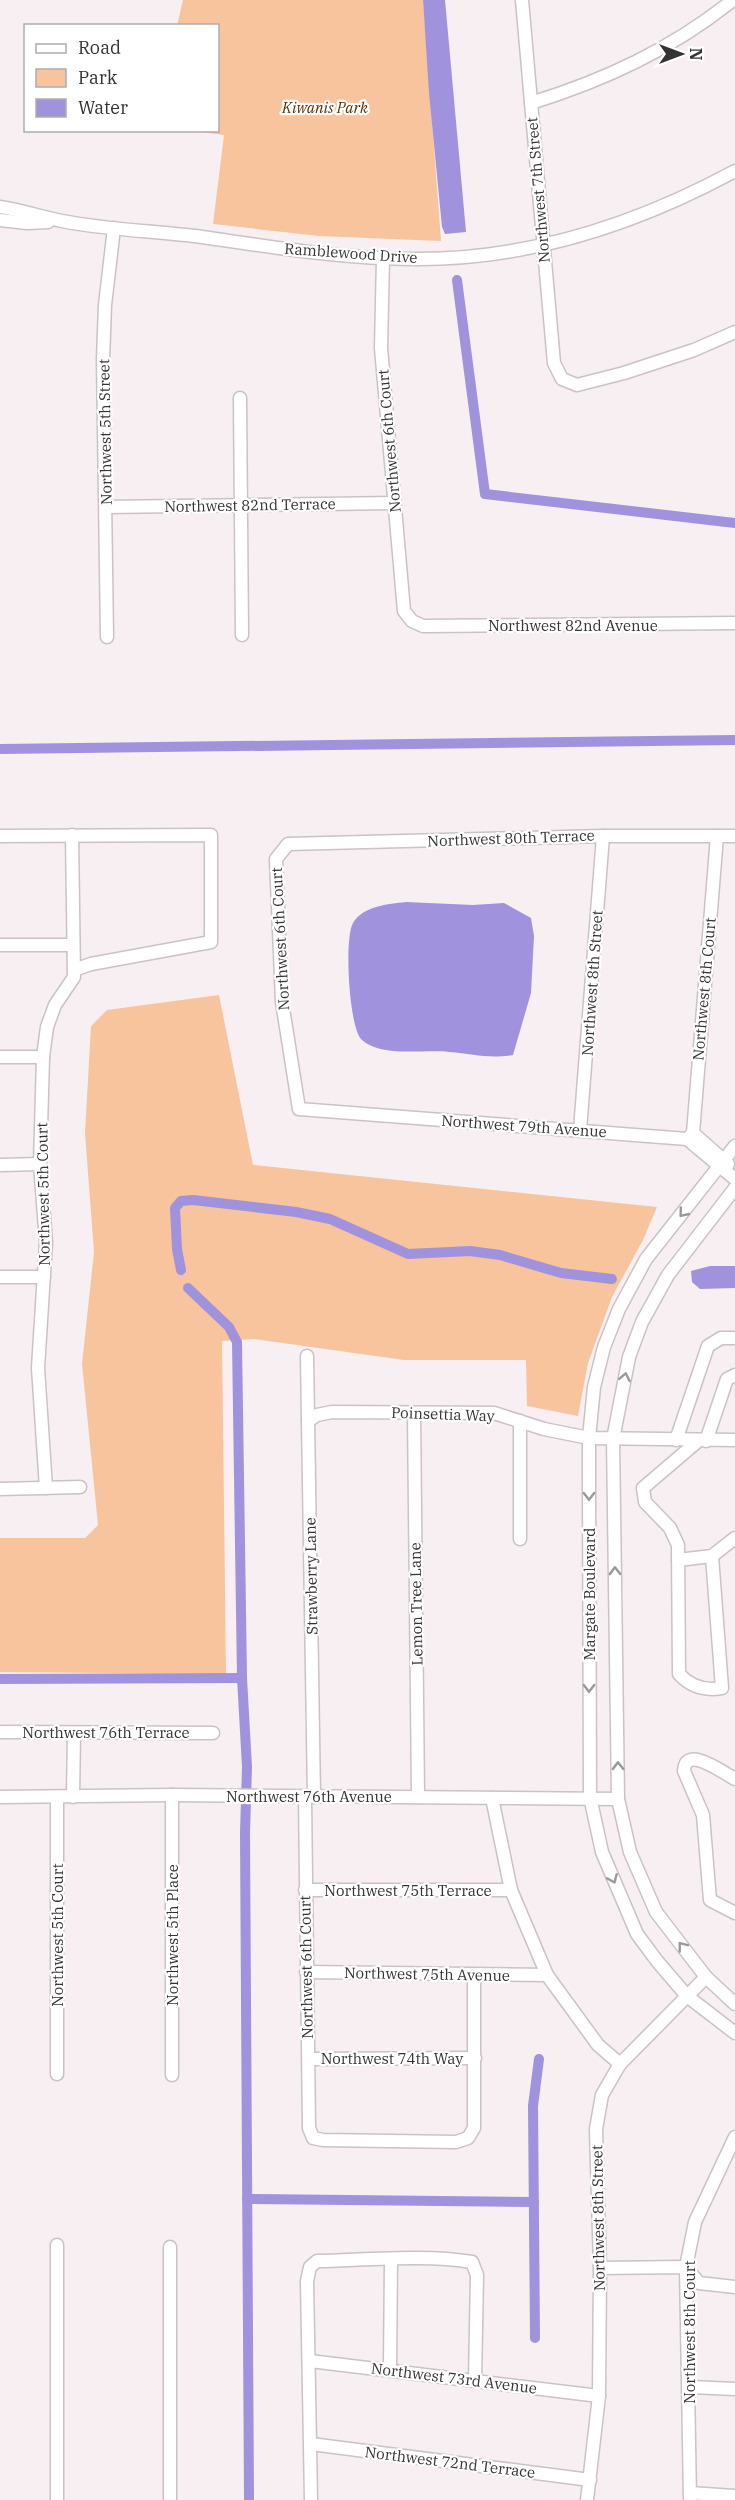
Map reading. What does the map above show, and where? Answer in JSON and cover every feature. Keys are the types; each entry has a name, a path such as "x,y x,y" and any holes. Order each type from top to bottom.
{"street":[{"name":"Northwest 7th Street","path":"522,0 554,363 562,379 577,385 624,373 694,350 735,332"},
{"path":"531,103 574,90 646,58 706,22 732,0"},
{"name":"Ramblewood Drive","path":"0,207 61,221 311,252 383,258 445,258 543,245 605,230 690,195 735,171"},
{"name":"Ramblewood Drive","path":"0,220 27,223 61,221"},
{"name":"Northwest 5th Street","path":"107,637 104,315 114,228"},
{"name":"Northwest 6th Court","path":"383,258 381,348 404,611 412,621"},
{"path":"240,398 242,635"},
{"name":"Northwest 82nd Terrace","path":"106,507 394,503"},
{"name":"Northwest 82nd Avenue","path":"412,621 423,626 735,623"},
{"name":"Northwest 5th Court","path":"46,1488 38,1368 46,1242 40,1164 43,1058 46,1027 55,1005 74,977 72,834"},
{"path":"0,836 211,834 211,942 91,964 74,970"},
{"name":"Northwest 80th Terrace","path":"288,844 603,836 735,836"},
{"name":"Northwest 8th Street","path":"580,1130 603,836"},
{"name":"Northwest 8th Court","path":"690,1136 717,836"},
{"name":"Northwest 6th Court","path":"288,844 276,859 282,1002 299,1109"},
{"path":"0,945 73,945"},
{"path":"0,1058 43,1058"},
{"name":"Northwest 79th Avenue","path":"299,1109 690,1136"},
{"path":"690,1136 735,1177"},
{"name":"Margate Boulevard","path":"735,1146 646,1259 619,1309 604,1347 594,1387 589,1438 590,1797 602,1852 637,1934 687,1996 735,2033"},
{"path":"0,1165 40,1164"},
{"name":"Margate Boulevard","path":"735,1188 668,1275 642,1322 629,1357 613,1439 618,1799 630,1852 656,1912 706,1977 735,2004"},
{"path":"0,1277 44,1277"},
{"path":"676,1440 708,1346 721,1338 735,1338"},
{"name":"Strawberry Lane","path":"307,1356 310,1797"},
{"path":"712,1556 722,1688 711,1690 687,1683 679,1674 678,1545 670,1528 645,1502 643,1488 702,1441 727,1379 735,1375"},
{"name":"Poinsettia Way","path":"308,1421 332,1412 494,1413 544,1430 589,1438 735,1440"},
{"name":"Lemon Tree Lane","path":"414,1413 418,1796"},
{"path":"520,1421 520,1539"},
{"path":"0,1489 80,1487"},
{"path":"678,1560 712,1556 735,1538"},
{"name":"Northwest 76th Terrace","path":"0,1732 213,1733"},
{"path":"73,1797 74,1733"},
{"path":"735,1779 700,1760 687,1760 684,1764 684,1771 703,1815 710,1900 735,1913"},
{"name":"Northwest 76th Avenue","path":"0,1797 172,1795 618,1799"},
{"name":"Northwest 5th Place","path":"172,1795 172,2075"},
{"name":"Northwest 5th Court","path":"57,1797 57,2074"},
{"name":"Northwest 6th Court","path":"310,1797 305,1890 309,2128 312,2138 456,2142 468,2138 474,2128 475,2058"},
{"path":"492,1798 511,1890 547,1975 598,2045 620,2064"},
{"name":"Northwest 75th Terrace","path":"305,1890 511,1890"},
{"name":"Northwest 75th Avenue","path":"306,1972 547,1975"},
{"path":"474,1975 475,2058"},
{"name":"Northwest 8th Street","path":"587,2500 599,2396 600,2268 596,2128 602,2095 620,2064 706,1977"},
{"name":"Northwest 74th Way","path":"309,2059 475,2058"},
{"name":"Northwest 8th Court","path":"690,2496 690,2386 686,2268 695,2222 734,2142"},
{"path":"57,2245 57,2500"},
{"path":"170,2247 170,2500"},
{"path":"390,2369 391,2259"},
{"path":"311,2500 307,2281 310,2267 317,2261 391,2259 472,2262 477,2275 475,2380"},
{"path":"600,2268 686,2268 699,2283 735,2287"},
{"name":"Northwest 73rd Avenue","path":"310,2361 599,2396"},
{"path":"690,2386 735,2389"},
{"name":"Northwest 72nd Terrace","path":"311,2444 590,2480"},
{"path":"690,2496 735,2496"}],"green space":[{"name":"Kiwanis Park","path":"183,0 423,0 441,241 319,236 213,224 224,135 202,132 219,132 219,24 177,24"},
{"path":"219,995 253,1165 657,1207 643,1240 612,1297 588,1363 578,1416 527,1406 526,1360 404,1360 254,1339 222,1341 226,1674 0,1672 0,1538 85,1538 98,1525 82,1364 94,1252 85,1133 91,1026 107,1010"}],"water":[{"path":"423,0 445,0 466,232 445,234 442,227"},
{"path":"406,902 473,905 504,903 531,918 534,936 531,993 513,1055 488,1056 439,1051 391,1051 369,1045 361,1039 353,1018 349,982 350,932 357,917 369,909"},
{"path":"710,1266 735,1266 735,1288 700,1289 692,1282 691,1271"}],"waterway":[{"path":"457,280 485,494 735,523"},
{"path":"0,749 735,740"},
{"path":"181,1270 177,1249 175,1208 181,1201 193,1200 296,1212 330,1219 408,1254 470,1251 500,1255 561,1273 612,1279"},
{"path":"188,1288 229,1327 237,1342 242,1678 247,1767 245,1833 249,2500"},
{"path":"0,1679 242,1678"},
{"path":"535,2338 533,2106 539,2059"},
{"path":"247,2199 534,2202"}]}
